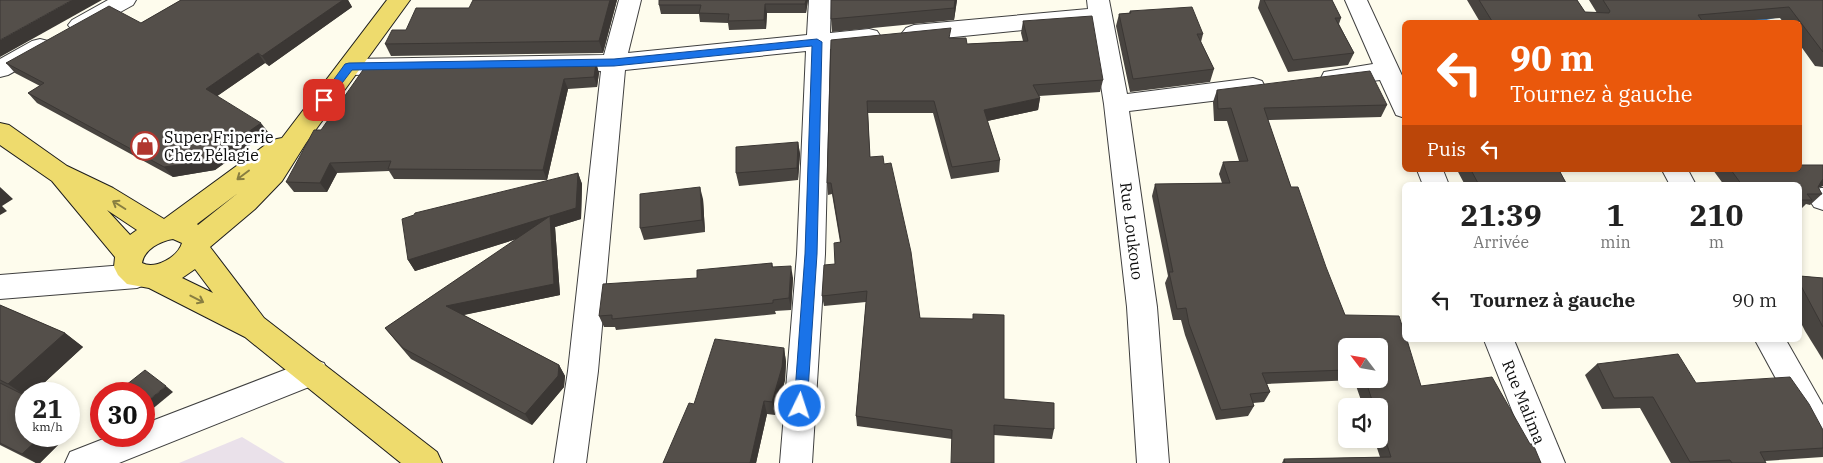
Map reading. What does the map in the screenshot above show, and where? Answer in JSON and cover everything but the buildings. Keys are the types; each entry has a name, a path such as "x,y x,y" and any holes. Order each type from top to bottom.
{"main road":[{"path":"137,267 167,274 190,257 195,245 246,202 273,174 297,136 398,0"},
{"path":"0,132 58,173 166,229 185,229 193,234 195,245 255,328"},
{"path":"137,267 137,245 148,237 166,229 297,136"},
{"path":"58,173 86,207 112,232 137,267 255,328 426,463"}],"street":[{"path":"0,69 126,0"},
{"path":"570,463 583,371 614,63 630,0"},
{"path":"796,463 811,254 817,42 820,0"},
{"path":"1356,0 1402,102"},
{"path":"349,66 614,63 891,35 1100,7"},
{"name":"Rue Loukouo","path":"1100,7 1116,104 1142,307 1152,463"},
{"path":"1314,80 1389,70"},
{"path":"1116,104 1274,85"},
{"path":"0,287 73,281 137,267"},
{"name":"Rue Malima","path":"1500,342 1549,463"},
{"path":"1771,342 1823,435"},
{"path":"81,463 313,372"}],"shaded area":[{"path":"242,437 285,463 179,463"}],"waterway":[{"path":"1757,20 1772,16"}],"place":[{"name":"Super Friperie Chez Pélagie","path":"145,146"}],"route":[{"path":"324,100 349,66 614,63 817,42 811,254 800,406"}]}
